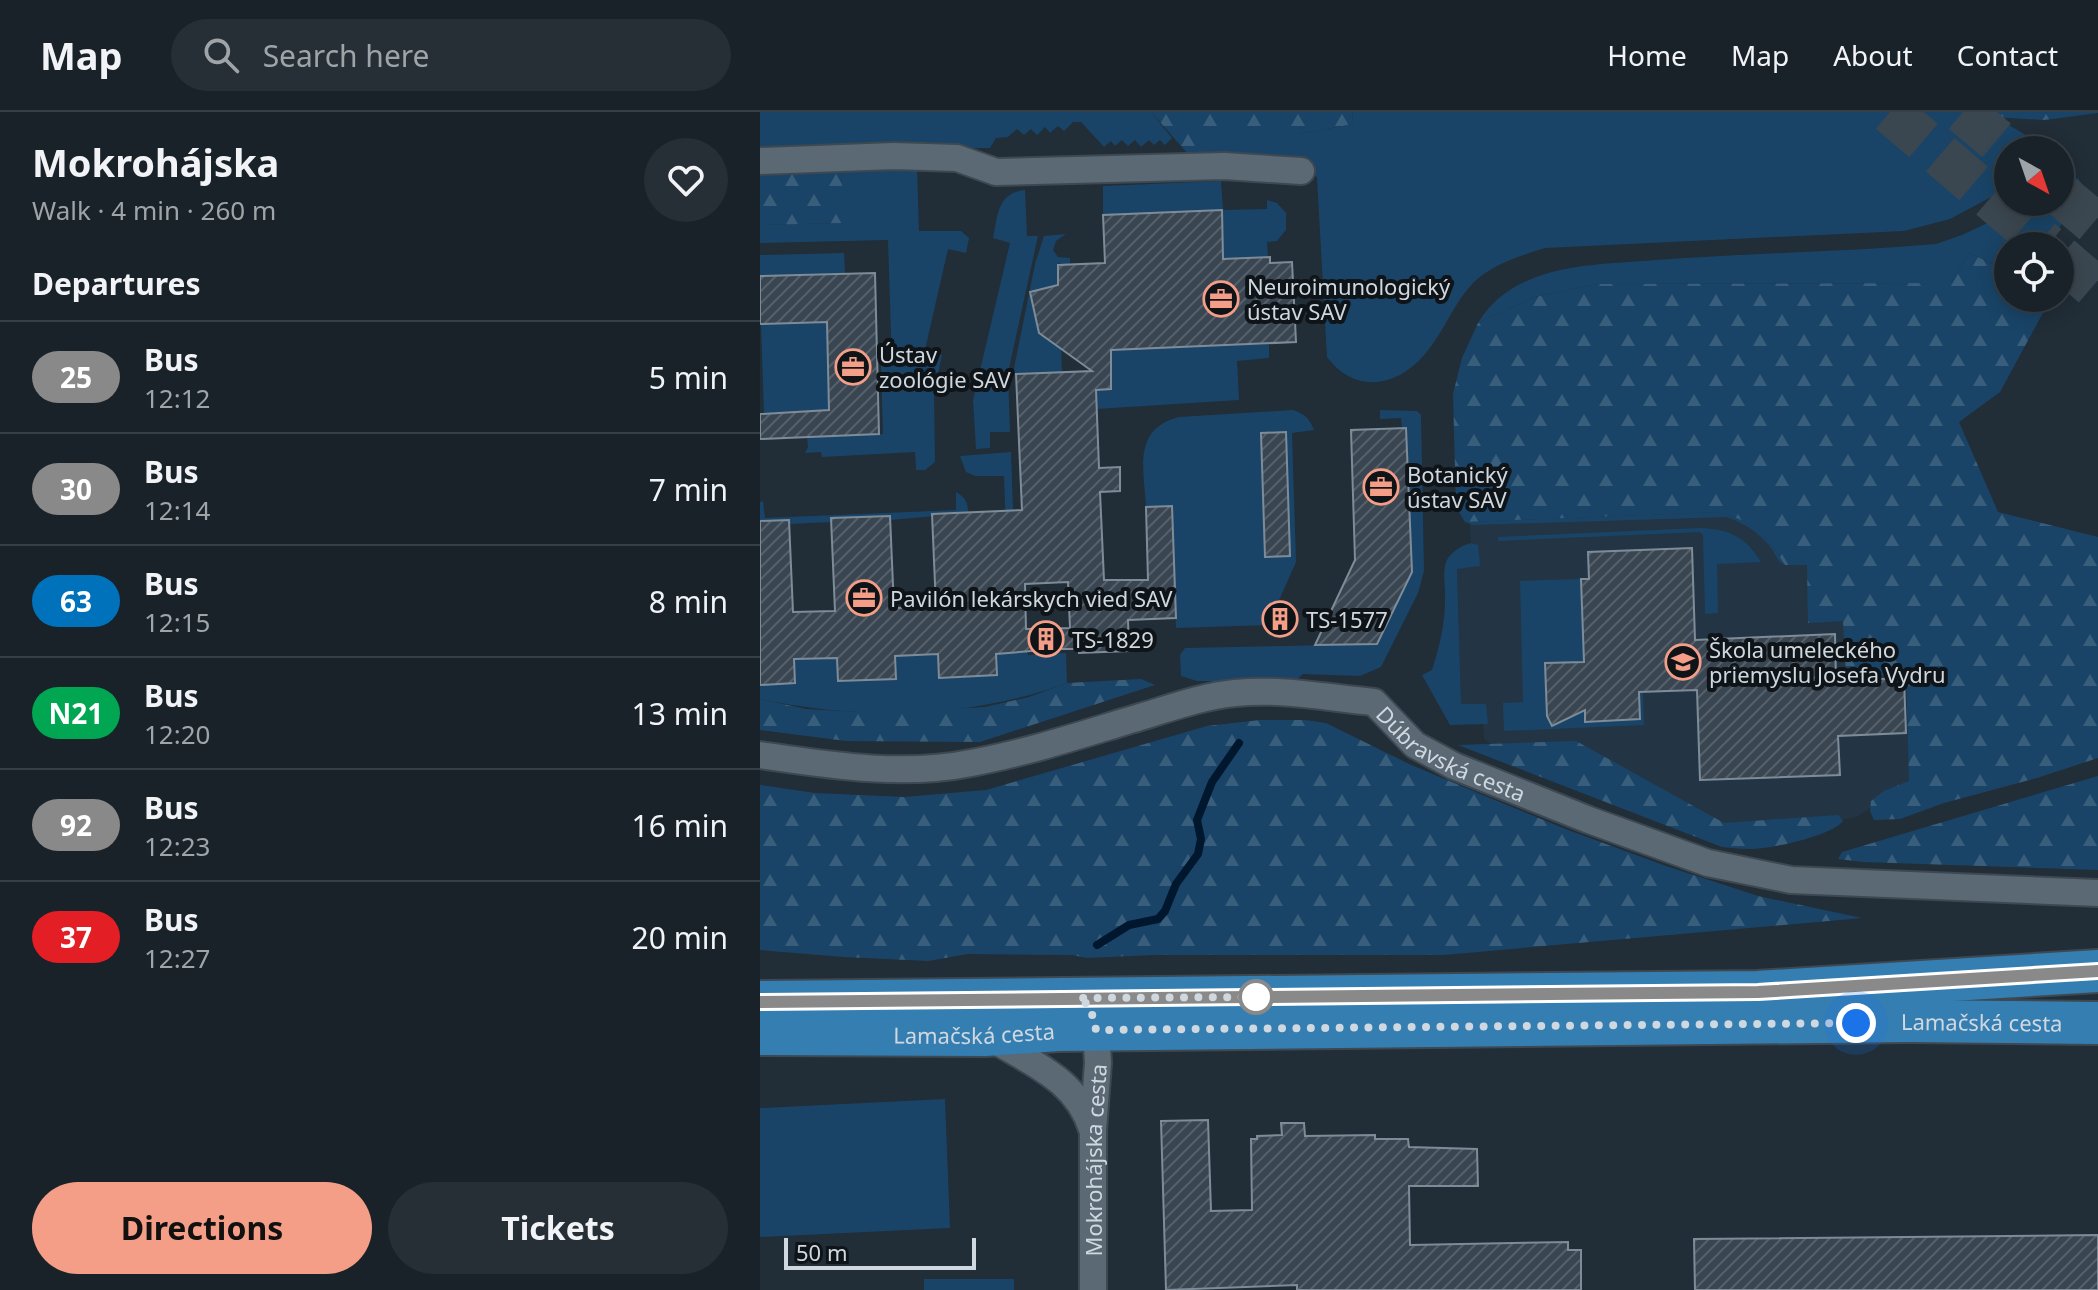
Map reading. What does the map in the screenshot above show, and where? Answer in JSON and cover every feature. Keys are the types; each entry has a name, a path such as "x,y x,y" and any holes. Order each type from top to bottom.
{"main road":[{"name":"Lamačská cesta","path":"760,1034 985,1035 1087,1014 1758,992 2098,971"},
{"name":"Lamačská cesta","path":"760,1002 1087,1014 2098,1023"}],"street":[{"path":"760,161 894,156 957,158 996,172 1224,166 1301,171"},
{"name":"Dúbravská cesta","path":"760,755 848,767 899,769 969,764 1235,692 1274,692 1374,702 1415,745 1454,766 1708,863 1791,880 2098,893"},
{"name":"Mokrohájska cesta","path":"1087,1014 1098,1063 1093,1130 1093,1290"},
{"path":"985,1035 1064,1082 1088,1114 1093,1130"}],"shaded area":[{"name":"Škola umeleckého priemyslu Josefa Vydru","path":"1732,486 1905,650 1909,781 1857,817 1762,835 1727,838 1496,747 1484,739 1483,723 1461,704 1457,568 1472,567 1470,522"}],"green space":[{"path":"760,112 1151,112 1172,138 1165,145 1160,140 1154,145 1149,140 1141,147 1135,140 1128,146 1122,140 1115,146 1111,141 1104,147 1081,122 1073,122 1064,131 1058,126 1050,133 1045,127 1037,135 1031,129 1024,135 1017,129 1008,137 996,138 990,148 760,151"},
{"path":"1151,112 1352,112 1353,124 1299,134 1225,134 1207,156 1189,155"},
{"path":"1352,112 1987,112 2027,136 1994,136 1994,195 1950,219 1904,231 1545,248 1526,254 1481,276 1466,291 1425,354 1402,374 1376,382 1350,377 1327,357 1317,178 1305,161 1207,156 1224,134 1299,134 1353,124"},
{"path":"1987,112 2098,113 2044,120 1993,117"},
{"path":"917,166 919,231 961,231 969,238 966,253 948,249 925,350 942,355 934,393 935,462 925,470 916,470 915,452 822,457 821,452 805,453 807,437 883,434 881,365 892,364 888,240 760,243 760,225 843,223 841,168"},
{"path":"841,168 844,223 760,225 760,171"},
{"path":"2078,178 2089,196 2074,209 2074,180"},
{"path":"1221,181 1223,210 1267,209 1267,200 1277,203 1286,213 1286,230 1277,241 1267,242 1268,257 1223,259 1222,210 1103,215 1103,186"},
{"path":"1025,190 1027,236 1038,236 1008,373 1010,432 990,432 990,448 976,449 973,400 1010,243 993,238 996,221 1004,200"},
{"path":"2002,216 2067,216 2058,232 1994,232 1994,265 1969,253 1951,283 1597,284 1535,297 1478,323 1506,292 1559,270 1655,260 1936,244"},
{"path":"1066,234 1056,241 1053,250 1058,257 1070,258 1070,265 1058,263 1059,298 1033,299 1030,292 1039,333 1045,338 1050,336 1060,316 1062,372 1013,373 1035,264 1044,236"},
{"path":"844,253 845,274 760,276 760,255"},
{"path":"1969,253 1994,265 1994,312 2043,312 2000,392 1959,422 1998,512 2098,537 2098,758 1900,819 1874,820 1870,811 1871,801 1884,791 1909,781 1906,675 1846,675 1843,621 1808,623 1807,565 1785,565 1758,530 1742,520 1718,512 1465,522 1456,507 1453,394 1462,358 1478,323 1535,297 1597,284 1951,283"},
{"path":"827,322 829,410 764,414 761,324"},
{"path":"1269,344 1269,358 1237,361 1239,400 1096,409 1094,359 1102,390 1107,389 1111,386 1110,350"},
{"path":"1293,410 1306,417 1314,430 1292,433 1296,562 1268,625 1176,628 1172,507 1146,507 1143,465 1147,441 1164,423 1179,417"},
{"path":"1380,410 1417,411 1421,415 1424,571 1418,593 1381,667 1360,676 1303,674 1294,682 1197,681 1181,676 1180,655 1185,648 1377,644 1411,572 1406,428 1402,428 1401,418 1380,419"},
{"path":"1011,452 1015,565 1007,557 1004,476 975,476 966,472 960,456"},
{"path":"956,492 965,500 968,513 890,520 889,516 832,518 832,522 789,524 789,520 760,521 760,502 763,501 765,518 956,510"},
{"path":"1718,512 1742,520 1758,530 1785,565 1757,534 1727,517 1473,525 1465,522"},
{"path":"1700,528 1736,536 1749,546 1761,562 1717,564 1718,613 1705,614 1703,535 1700,532 1498,541 1498,537"},
{"path":"1471,543 1478,545 1480,566 1457,569 1461,704 1486,704 1488,724 1450,725 1422,675 1432,670 1441,636 1446,562 1456,550"},
{"path":"1581,579 1584,662 1545,663 1547,716 1550,721 1585,693 1586,721 1640,719 1639,693 1643,693 1644,725 1504,731 1503,703 1523,702 1520,581"},
{"path":"1027,650 1028,655 1066,653 1067,683 992,704 915,712 837,710 760,699 760,685 795,683 795,659 837,658 839,681 896,679 895,656 938,654 940,678 996,675 996,652"},
{"path":"1141,679 1155,685 980,742 846,741 760,730 760,699 806,709 858,712 934,710 985,707 1029,697 1067,683"},
{"path":"1260,720 1326,723 1409,764 1485,796 1666,866 1758,896 1862,918 1443,955 1152,955 1087,958 1072,955 968,954 928,961 760,950 760,785 815,793 904,797 986,790 1207,726"},
{"path":"1576,741 1724,823 1838,815 1843,821 1827,832 1788,844 1753,849 1722,847 1458,745"},
{"path":"2098,776 2098,870 1838,859 1842,852"},
{"path":"945,1099 950,1228 760,1237 760,1108"},
{"path":"924,1279 1014,1279 1014,1290 924,1290"}],"building":[{"path":"1222,210 1223,259 1270,257 1270,263 1292,262 1296,342 1111,350 1111,389 1096,390 1099,468 1120,467 1120,491 1100,492 1104,580 1148,580 1146,507 1172,506 1176,618 1128,620 1129,651 1079,653 1079,649 1056,649 996,654 997,675 939,678 938,654 895,656 896,679 838,681 837,658 794,659 795,683 760,685 760,521 789,520 793,612 835,611 831,518 890,516 894,608 936,607 932,514 1022,510 1016,374 1092,371 1039,333 1030,292 1058,285 1058,265 1105,263 1103,215","holes":["1068,582 1070,628 1026,629 1025,584"]},
{"name":"Ústav zoológie SAV","path":"875,273 879,434 760,439 760,414 829,410 827,322 760,324 760,276"},
{"name":"Botanický ústav SAV","path":"1406,428 1412,572 1377,644 1315,645 1355,560 1351,430"},
{"path":"1286,432 1290,556 1265,557 1261,433"},
{"path":"1692,548 1695,640 1835,634 1836,681 1904,678 1906,733 1838,736 1840,775 1700,780 1697,690 1639,692 1640,719 1585,722 1585,710 1552,726 1547,716 1545,663 1584,662 1581,579 1589,579 1588,552"},
{"path":"1208,1120 1211,1211 1252,1210 1251,1139 1282,1135 1281,1123 1304,1123 1305,1136 1375,1135 1375,1139 1408,1139 1409,1147 1477,1149 1478,1186 1409,1186 1410,1245 1568,1242 1568,1250 1581,1250 1581,1290 1297,1290 1297,1285 1166,1290 1161,1121"},
{"path":"2098,1235 2098,1290 1695,1290 1694,1239"}],"waterway":[{"path":"1097,945 1129,925 1158,919 1165,911 1176,884 1198,854 1201,839 1197,820 1212,782 1239,743"}],"tunnel":[{"path":"1890,112 2031,232"},
{"path":"1963,112 1994,138"},
{"path":"2074,206 2098,226"},
{"path":"2074,269 2098,290"}],"bus line":[{"name":"25","path":"760,1002 1758,992 2098,971"}],"place":[{"name":"Neuroimunologický ústav SAV","path":"1221,299"},
{"name":"Ústav zoológie SAV","path":"853,367"},
{"name":"Botanický ústav SAV","path":"1381,487"},
{"name":"Pavilón lekárskych vied SAV","path":"864,598"},
{"name":"TS-1577","path":"1280,619"},
{"name":"TS-1829","path":"1046,639"},
{"name":"Škola umeleckého priemyslu Josefa Vydru","path":"1683,662"}],"route":[{"path":"1256,997 1078,998 1090,1006 1096,1030 1856,1023"}]}
